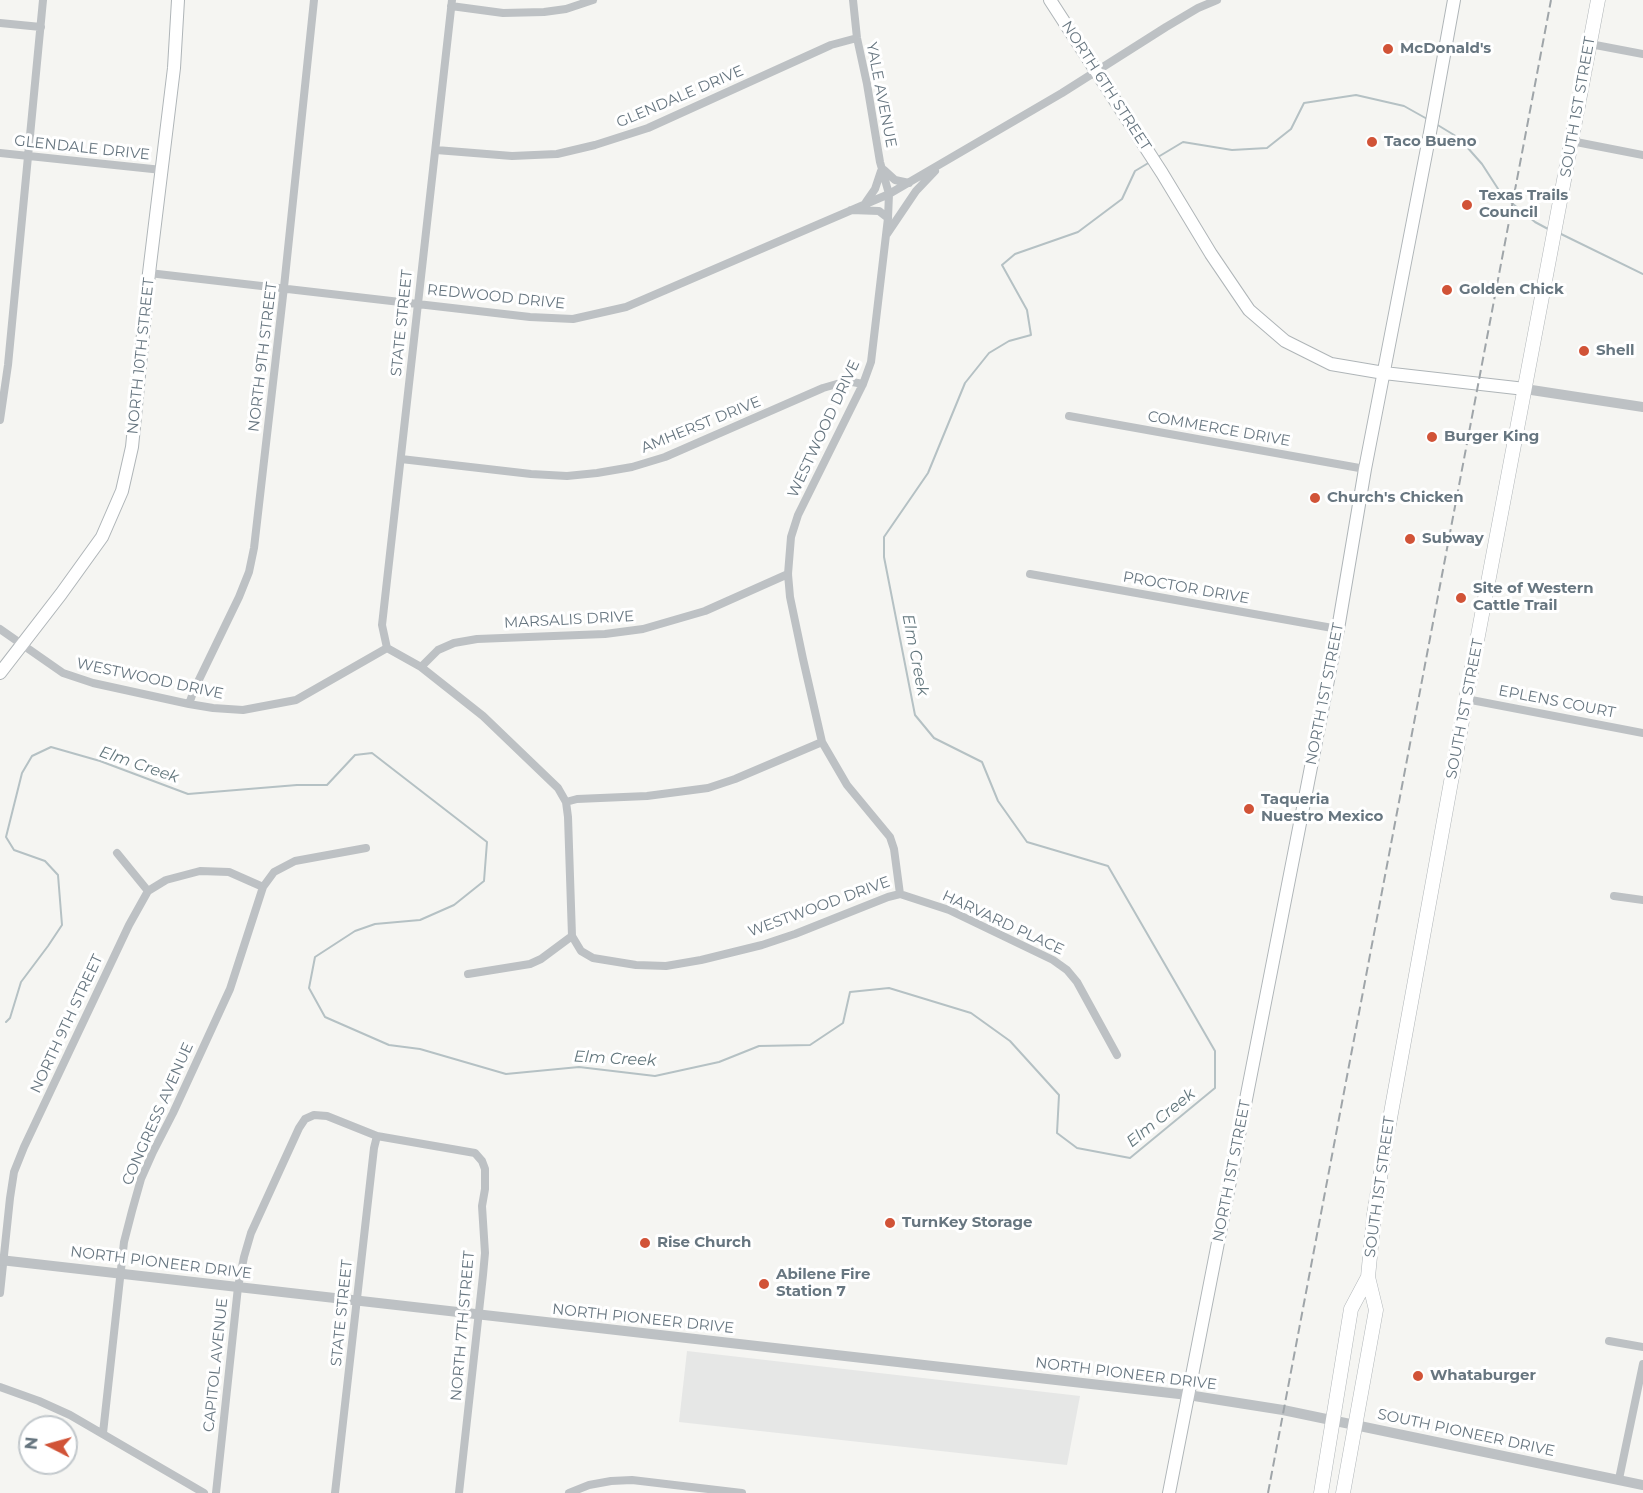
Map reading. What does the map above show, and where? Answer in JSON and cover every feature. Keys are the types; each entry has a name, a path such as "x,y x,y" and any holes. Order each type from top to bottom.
{"main road":[{"name":"NORTH 10TH STREET","path":"0,674 102,537 122,491 132,447 149,273 174,68 178,0"},
{"name":"NORTH 6TH STREET","path":"1050,0 1249,310 1285,341 1331,364 1384,373 1525,389"},
{"name":"NORTH 1ST STREET","path":"1169,1493 1338,629 1365,469 1454,0"},
{"name":"SOUTH 1ST STREET","path":"1343,1493 1376,1310 1368,1277 1374,1215 1387,1135 1466,699 1598,0"},
{"name":"SOUTH 1ST STREET","path":"1321,1493 1350,1309 1368,1277"}],"street":[{"path":"0,420 8,365 43,0"},
{"name":"NORTH 9TH STREET","path":"189,704 239,597 249,572 254,548 285,287 314,0"},
{"path":"451,3 503,13 566,9 593,0"},
{"name":"YALE AVENUE","path":"853,0 857,38 881,167 889,194"},
{"path":"889,194 1198,8 1217,0"},
{"name":"STATE STREET","path":"387,648 382,625 451,3"},
{"path":"0,23 41,27"},
{"name":"GLENDALE DRIVE","path":"436,150 512,156 557,154 596,145 648,128 831,45 857,38"},
{"path":"1590,44 1643,54"},
{"path":"1571,141 1643,155"},
{"name":"GLENDALE DRIVE","path":"0,153 162,170"},
{"path":"885,237 916,190 944,162"},
{"path":"864,203 875,189 881,167 895,180 909,183"},
{"name":"REDWOOD DRIVE","path":"149,273 530,317 573,319 599,315 636,303 889,194"},
{"name":"WESTWOOD DRIVE","path":"572,936 581,951 593,958 636,965 666,966 762,945 900,894 894,849 890,837 847,785 822,742 790,597 788,574 791,537 798,514 863,384 871,362 889,194"},
{"path":"848,210 873,210 888,218"},
{"name":"AMHERST DRIVE","path":"401,459 531,474 567,476 597,473 632,467 664,457 823,388 847,381 863,384"},
{"path":"1525,389 1643,407"},
{"name":"COMMERCE DRIVE","path":"1069,416 1365,469"},
{"name":"PROCTOR DRIVE","path":"1030,573 1338,629"},
{"name":"MARSALIS DRIVE","path":"421,667 438,651 454,643 477,639 605,634 643,629 705,611 788,574"},
{"name":"WESTWOOD DRIVE","path":"0,629 63,673 93,683 189,704 243,710 296,700 387,648"},
{"path":"387,648 421,667 483,716 558,788 566,802 572,936 541,959 530,964 468,974"},
{"name":"EPLENS COURT","path":"1466,699 1643,733"},
{"path":"566,802 578,799 647,796 708,788 822,742"},
{"path":"117,853 148,891 166,880 200,871 229,872 263,887 274,872 295,861 366,848"},
{"name":"CONGRESS AVENUE","path":"103,1433 124,1242 141,1179 230,989 263,887"},
{"name":"NORTH 9TH STREET","path":"0,1293 2,1260 14,1172 129,925 148,891"},
{"name":"HARVARD PLACE","path":"900,894 949,910 1053,960 1067,970 1077,982 1117,1055"},
{"path":"1614,896 1643,900"},
{"name":"CAPITOL AVENUE","path":"216,1493 238,1287 251,1233 305,1119 314,1115 327,1116 377,1136"},
{"name":"STATE STREET","path":"335,1493 377,1136"},
{"name":"NORTH 7TH STREET","path":"377,1136 475,1153 485,1169 482,1206 485,1253 459,1493"},
{"name":"NORTH PIONEER DRIVE","path":"2,1260 1188,1395 1283,1410"},
{"path":"1609,1341 1643,1347"},
{"path":"1619,1479 1643,1364"},
{"path":"0,1387 39,1401 103,1433 204,1493"},
{"name":"SOUTH PIONEER DRIVE","path":"1283,1410 1643,1485"},
{"path":"569,1493 611,1480 632,1480 742,1493"}],"shaded area":[{"path":"687,1351 1080,1396 1067,1465 679,1422"}],"waterway":[{"name":"Elm Creek","path":"1158,157 1183,142 1232,150 1267,148 1291,129 1304,103 1356,95 1404,106 1429,120"},
{"name":"Elm Creek","path":"1436,124 1459,138 1482,164 1502,195 1535,222 1548,229"},
{"name":"Elm Creek","path":"6,1022 10,1018 21,982 62,925 58,875 45,861 14,850 6,837 22,773 32,756 51,747 100,761 188,794 297,785 327,785 355,755 372,753 487,842 484,881 454,905 420,920 375,924 355,931 315,957 309,988 325,1017 389,1045 420,1049 506,1074 579,1067 655,1076 719,1062 759,1046 810,1045 843,1023 850,992 889,988 971,1013 1010,1041 1059,1095 1057,1133 1077,1148 1130,1158 1215,1088 1215,1051 1108,866 1027,842 998,801 982,762 934,738 915,715 884,557 884,537 928,473 965,383 989,353 1009,341 1031,335 1027,310 1002,265 1015,254 1078,232 1122,199 1135,171 1150,162"},
{"name":"Elm Creek","path":"1559,233 1643,274"}],"railway":[{"path":"1268,1493 1551,0"}],"place":[{"name":"McDonald's","path":"1388,49"},
{"name":"Taco Bueno","path":"1372,142"},
{"name":"Texas Trails Council","path":"1467,205"},
{"name":"Golden Chick","path":"1447,290"},
{"name":"Shell","path":"1584,351"},
{"name":"Burger King","path":"1432,437"},
{"name":"Church's Chicken","path":"1315,498"},
{"name":"Subway","path":"1410,539"},
{"name":"Site of Western Cattle Trail","path":"1461,598"},
{"name":"Taqueria Nuestro Mexico","path":"1249,809"},
{"name":"TurnKey Storage","path":"890,1223"},
{"name":"Rise Church","path":"645,1243"},
{"name":"Abilene Fire Station 7","path":"764,1284"},
{"name":"Whataburger","path":"1418,1376"}]}
